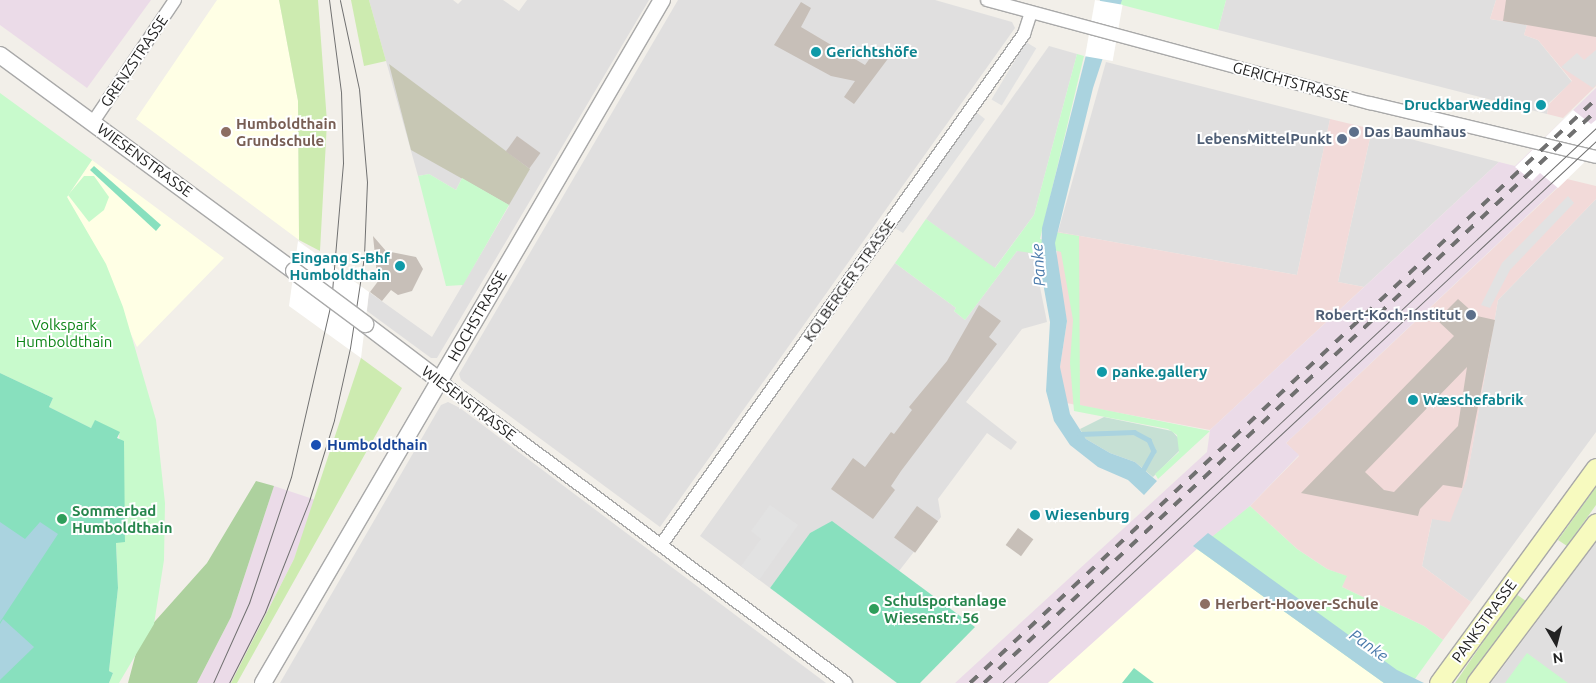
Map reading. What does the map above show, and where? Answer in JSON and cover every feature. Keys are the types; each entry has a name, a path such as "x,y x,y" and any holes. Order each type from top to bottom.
{"main road":[{"name":"PANKSTRASSE","path":"1438,683 1596,468"},
{"name":"PANKSTRASSE","path":"1476,683 1596,523"},
{"path":"1530,559 1554,577"}],"street":[{"name":"GRENZSTRASSE","path":"93,122 175,0"},
{"name":"HOCHSTRASSE","path":"263,683 662,0"},
{"name":"GERICHTSTRASSE","path":"987,0 1115,36 1596,157"},
{"name":"KOLBERGER STRASSE","path":"661,544 1024,34 1031,13"},
{"name":"WIESENSTRASSE","path":"0,55 93,122 846,683"}],"shaded area":[{"path":"0,0 151,0 87,88 0,25"},
{"name":"Humboldthain Grundschule","path":"217,0 279,0 298,101 299,240 136,119"},
{"path":"369,0 453,0 458,4 462,0 503,0 519,11 527,0 649,0 437,358 431,358 367,311 369,292 432,337 509,206 462,178 456,190 429,174 418,176"},
{"path":"678,0 935,0 1012,22 1015,28 660,527 461,380 459,374"},
{"path":"1226,0 1496,0 1490,19 1527,25 1524,35 1538,40 1572,82 1549,103 1547,114 1218,30"},
{"path":"1496,0 1596,0 1596,86 1563,118 1547,114 1549,104 1572,81 1538,40 1524,35 1527,25 1490,19"},
{"path":"1026,42 1036,48 1002,106 991,99"},
{"path":"1049,46 1077,54 1034,215 994,269 926,219"},
{"path":"1596,50 1596,85 1593,88 1561,67 1577,53 1584,60"},
{"path":"1106,62 1330,119 1297,275 1058,232"},
{"path":"389,64 530,169 509,205 411,150"},
{"path":"1596,88 1596,151 1286,443 1299,455 1250,506 1048,683 955,683 1207,452 1210,430 1499,162 1515,166"},
{"path":"976,112 985,119 903,233 895,228"},
{"path":"1330,119 1372,129 1338,282 1364,287 1210,430 1061,402 1060,367 1067,321 1056,270 1058,232 1297,275"},
{"path":"1372,129 1499,162 1364,287 1338,282"},
{"path":"92,160 224,258 137,347 67,197"},
{"path":"1567,179 1596,186 1596,199 1498,300 1467,478 1450,522 1432,519 1422,566 1471,602 1443,640 1424,626 1342,587 1346,576 1327,569 1297,549 1250,506 1299,456 1286,443"},
{"path":"1568,196 1574,203 1510,270 1490,308 1481,305 1502,263"},
{"path":"1596,199 1596,432 1471,602 1422,566 1432,519 1462,490 1467,477 1498,300"},
{"path":"1026,250 1033,252 1047,322 1022,329 966,402 1017,442 1011,450 987,433 938,499 941,517 899,571 832,522 810,533 770,588 700,536 895,263 956,308 954,311 965,320 1017,251"},
{"path":"448,402 460,408 826,683 280,683 441,405"},
{"path":"1104,417 1172,431 1180,440 1179,451 1153,477 1135,462 1110,453 1086,439 1080,429"},
{"path":"274,486 316,500 294,559 231,683 197,683 231,617"},
{"path":"770,505 798,525 759,580 741,566 761,539 751,531"},
{"path":"1596,541 1596,683 1491,683 1558,593"},
{"name":"Herbert-Hoover-Schule","path":"1197,549 1384,683 1048,683"}],"green space":[{"path":"279,0 318,0 327,122 320,251 299,240 298,101"},
{"path":"351,0 369,0 386,61 364,66"},
{"path":"1103,0 1226,0 1218,30"},
{"path":"1077,54 1084,56 1040,239 1048,241 1049,231 1079,236 1080,405 1210,431 1158,479 1155,474 1179,452 1177,435 1168,429 1074,411 1070,363 1073,320 1061,252 1040,246 1039,254 1017,251 965,320 954,311 956,308 895,263 926,219 995,268 1034,215"},
{"name":"Volkspark Humboldthain","path":"0,93 92,160 67,197 106,264 123,307 156,420 165,503 164,560 154,624 119,683 109,683 113,673 109,671 118,588 116,542 125,542 119,432 95,421 91,428 49,407 53,398 0,373"},
{"path":"94,166 161,225 156,231 90,170"},
{"path":"429,174 456,190 462,178 509,205 463,285 446,286 418,176"},
{"path":"84,176 94,176 109,197 104,210 89,222 68,195"},
{"path":"361,358 402,388 237,683 231,683 294,559"},
{"name":"Sommerbad Humboldthain","path":"0,373 53,398 49,407 91,428 95,420 120,432 117,438 124,441 125,542 116,543 118,588 109,671 113,673 109,683 0,683"},
{"path":"256,481 274,486 231,617 197,683 128,683 140,638 207,563"},
{"path":"1596,487 1596,505 1567,546 1558,540"},
{"path":"1250,506 1297,549 1327,569 1347,576 1342,587 1424,626 1443,640 1412,683 1384,683 1197,549"},
{"name":"Schulsportanlage Wiesenstr. 56","path":"832,521 975,627 920,683 897,683 770,588 810,533"},
{"path":"1516,594 1526,601 1466,683 1455,683"},
{"path":"1527,653 1568,683 1505,683"},
{"path":"1134,668 1154,683 1122,683"}],"water":[{"path":"1100,0 1122,0 1093,88 1055,243 1067,321 1060,367 1070,414 1086,439 1110,453 1135,462 1157,481 1144,495 1128,480 1098,467 1070,445 1054,421 1046,391 1050,322 1041,272 1042,228"},
{"path":"0,522 25,539 40,522 58,534 0,622"},
{"path":"1208,533 1397,670 1424,683 1384,683 1193,546"},
{"path":"3,619 34,647 0,680 0,624"}],"pier":[{"path":"1095,0 1123,5 1113,61 1085,56"},
{"path":"1573,110 1591,124 1596,120 1596,151 1558,188 1540,173 1532,181 1515,167"},
{"path":"298,241 369,292 361,358 289,306"}],"building":[{"path":"1506,0 1596,0 1596,37 1503,21"},
{"name":"Gerichtshöfe","path":"801,2 811,8 801,27 865,65 878,47 890,56 854,104 844,97 855,81 831,76 774,45"},
{"path":"517,136 540,153 529,168 506,151"},
{"name":"Eingang S-Bhf Humboldthain","path":"373,236 386,251 416,257 423,269 412,291 398,295 391,290 382,301 370,292 382,276 377,275"},
{"name":"Wæschefabrik","path":"1458,299 1477,316 1495,320 1462,488 1443,485 1420,509 1418,516 1301,493 1454,336 1437,320","holes":["1467,367 1458,426 1394,492 1384,490 1365,472"]},
{"path":"979,305 1001,321 989,337 997,344 901,471 891,486 895,490 873,519 831,489 853,458 865,467 891,432 894,434 912,410 909,407 947,361"},
{"path":"917,506 938,521 915,553 894,538"},
{"path":"1018,528 1033,539 1021,556 1006,545"}],"waterway":[{"path":"1079,434 1134,432 1149,440 1154,451 1143,471"}],"tram line":[{"path":"213,683 249,603 291,477 331,303 343,163 341,92 329,0"},
{"path":"229,683 265,612 309,501 334,420 350,348 364,256 367,182 359,89 340,0"},
{"path":"1002,683 1596,128"},
{"path":"1014,683 1596,141"}],"railway":[{"path":"970,683 1596,99"},
{"path":"984,683 1596,111"}],"place":[{"name":"Gerichtshöfe","path":"816,52"},
{"name":"DruckbarWedding","path":"1541,105"},
{"name":"Humboldthain Grundschule","path":"226,132"},
{"name":"Das Baumhaus","path":"1354,132"},
{"name":"LebensMittelPunkt","path":"1342,139"},
{"name":"Eingang S-Bhf Humboldthain","path":"400,266"},
{"name":"Robert-Koch-Institut","path":"1471,315"},
{"name":"panke.gallery","path":"1102,372"},
{"name":"Wæschefabrik","path":"1413,400"},
{"name":"Humboldthain","path":"316,445"},
{"name":"Wiesenburg","path":"1035,515"},
{"name":"Sommerbad Humboldthain","path":"62,519"},
{"name":"Herbert-Hoover-Schule","path":"1205,604"},
{"name":"Schulsportanlage Wiesenstr. 56","path":"874,609"}],"water label":[{"name":"Panke","path":"1038,265"},
{"name":"Panke","path":"1369,645"}]}
